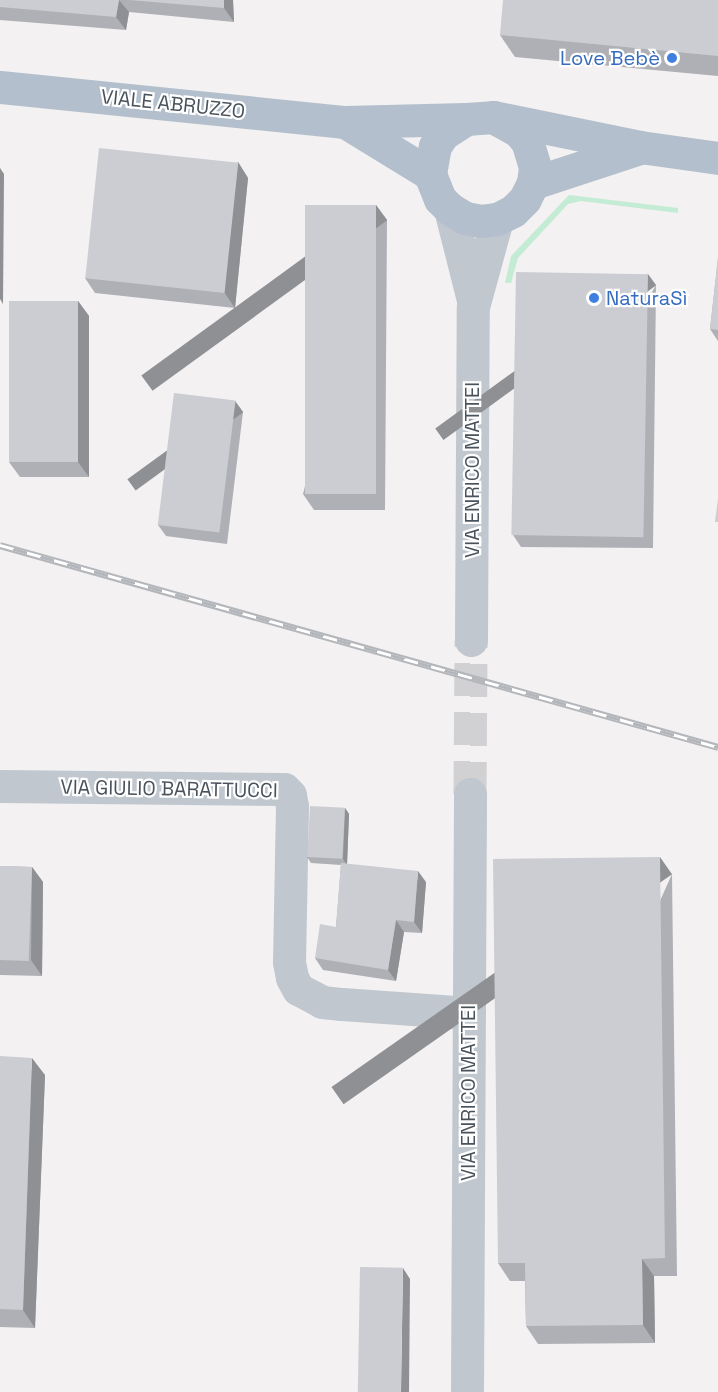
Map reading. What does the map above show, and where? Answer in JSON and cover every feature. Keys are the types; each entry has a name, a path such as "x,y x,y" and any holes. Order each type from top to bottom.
{"main road":[{"name":"VIALE ABRUZZO","path":"0,87 345,122 480,118 640,147 718,158"},
{"path":"480,118 518,130 527,141 535,168 533,183 525,199 513,211 497,219 481,221 465,218 450,210 436,193 430,174 435,146 443,134 480,118"},
{"name":"VIALE ABRUZZO","path":"345,122 430,174"},
{"name":"VIALE ABRUZZO","path":"533,183 640,147"}],"street":[{"path":"450,210 473,300"},
{"path":"473,300 497,219"},
{"name":"VIA ENRICO MATTEI","path":"471,640 473,300"},
{"name":"VIA GIULIO BARATTUCCI","path":"0,786 284,789 290,795 292,806 290,962 292,978 298,989 322,1002 469,1013"},
{"name":"VIA ENRICO MATTEI","path":"467,1392 470,794"}],"green space":[{"path":"569,195 678,208 678,213 581,201 568,204 518,258 511,283 505,283 511,256"}],"building":[{"path":"0,0 119,0 116,17 0,7"},
{"path":"129,0 224,0 224,8"},
{"path":"503,0 718,0 718,56 500,35"},
{"path":"99,148 238,163 225,293 85,278"},
{"path":"305,205 376,205 376,494 305,494"},
{"path":"718,258 718,330 710,329"},
{"path":"516,272 648,274 643,537 511,535"},
{"path":"9,301 78,301 78,462 9,462"},
{"path":"174,393 236,401 219,533 158,525"},
{"path":"718,499 718,522 715,522"},
{"path":"310,806 345,808 342,859 307,857"},
{"path":"660,857 665,1258 642,1259 643,1325 526,1326 525,1263 498,1263 493,859"},
{"path":"341,863 418,871 414,922 396,920 388,970 315,958 320,924 336,927"},
{"path":"0,866 32,867 29,961 0,960"},
{"path":"0,1056 32,1058 23,1310 0,1309"},
{"path":"360,1267 403,1268 401,1392 358,1392"}],"tunnel":[{"path":"470,794 471,640"}],"railway":[{"path":"0,545 718,747"}],"place":[{"name":"Love Bebè","path":"672,58"},
{"name":"NaturaSì","path":"594,298"}]}
